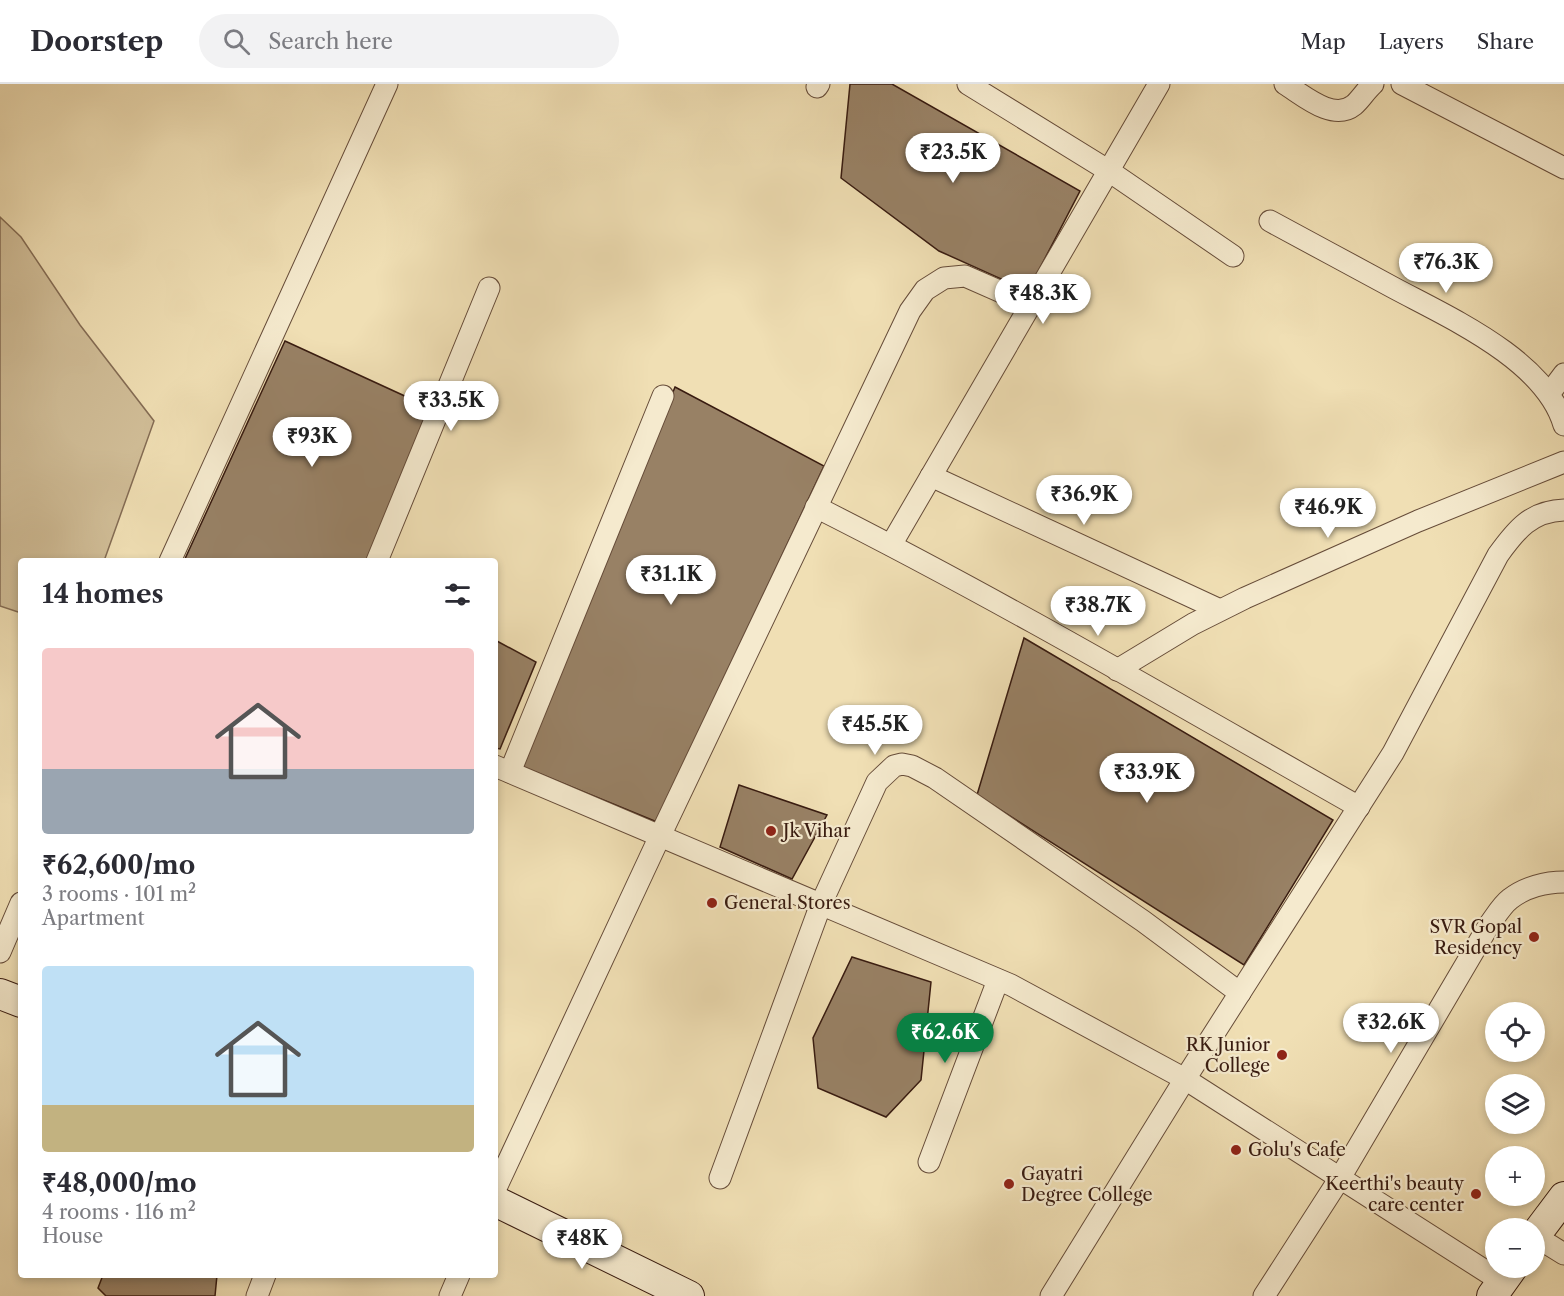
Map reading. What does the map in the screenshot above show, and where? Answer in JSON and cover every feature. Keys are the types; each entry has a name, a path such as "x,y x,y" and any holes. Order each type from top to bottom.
{"street":[{"path":"171,558 387,84"},
{"path":"968,84 1109,171 1233,256"},
{"path":"891,545 1159,84"},
{"path":"1285,84 1324,107 1339,110 1347,109 1355,104 1373,84"},
{"path":"1402,84 1564,168"},
{"path":"1270,220 1482,336 1526,369 1549,394 1561,414 1564,425"},
{"path":"498,1184 660,836 910,312 925,290 944,278 965,276 1031,305"},
{"path":"378,558 489,288"},
{"path":"1549,394 1564,374"},
{"path":"663,396 503,769 1011,985 1185,1078 1502,1282"},
{"path":"1117,670 1193,624 1245,598 1418,521 1564,462"},
{"path":"931,476 1220,610"},
{"path":"816,507 891,545 1359,807"},
{"path":"1051,1296 1185,1078 1394,753 1498,555 1523,524 1540,515 1564,510"},
{"path":"720,1178 821,904 877,782 894,766 903,764 912,766 935,777 1134,914 1240,993"},
{"path":"1264,1296 1340,1178 1489,925 1509,899 1530,887 1564,882"},
{"path":"0,952 18,910"},
{"path":"929,1162 998,980"},
{"path":"0,994 18,1001"},
{"path":"1545,1223 1564,1197"},
{"path":"498,1202 689,1296"},
{"path":"1545,1243 1564,1254"},
{"path":"257,1296 264,1278"},
{"path":"450,1296 458,1278"}],"shaded area":[{"path":"0,217 21,237 80,325 154,421 105,558 18,558 18,612 0,606"}],"building":[{"path":"850,84 892,84 1080,191 1028,291 939,251 841,178"},
{"path":"285,341 433,409 370,558 185,558"},
{"path":"675,387 824,466 657,822 523,767"},
{"path":"1024,638 1333,820 1244,965 977,795"},
{"path":"498,642 536,662 500,749 498,749"},
{"name":"Jk Vihar","path":"739,785 827,815 792,879 720,847"},
{"path":"852,957 931,982 921,1080 886,1117 818,1088 813,1038"},
{"path":"102,1278 217,1278 215,1296 106,1296 98,1288"}],"place":[{"name":"Jk Vihar","path":"771,831"},
{"name":"General Stores","path":"712,903"},
{"name":"SVR Gopal Residency","path":"1534,937"},
{"name":"RK Junior College","path":"1282,1055"},
{"name":"Golu's Cafe","path":"1236,1150"},
{"name":"Gayatri Degree College","path":"1009,1184"},
{"name":"Keerthi's beauty care center","path":"1476,1194"}]}
